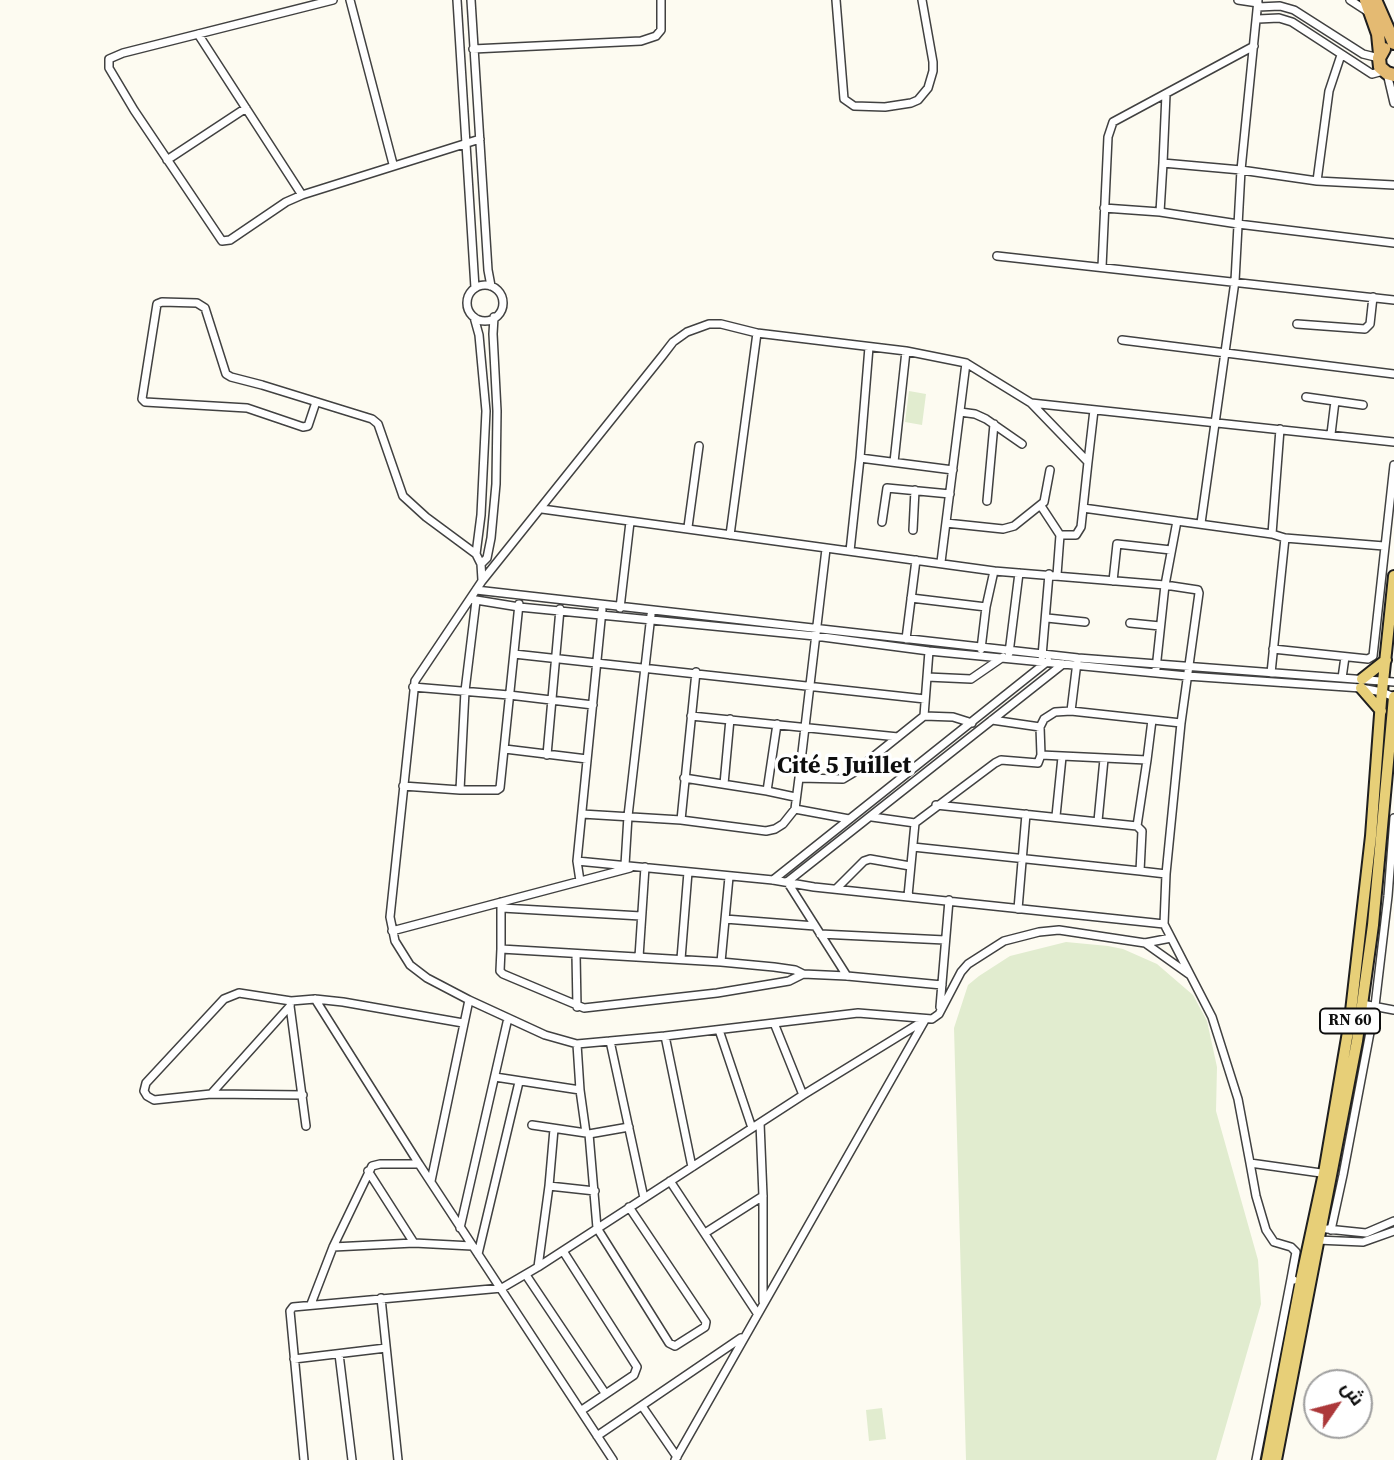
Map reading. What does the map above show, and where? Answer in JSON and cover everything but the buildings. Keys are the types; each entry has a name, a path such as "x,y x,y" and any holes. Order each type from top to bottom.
{"highway":[{"path":"1366,0 1374,5 1394,45 1385,48 1387,69"},
{"path":"1374,5 1387,69"}],"main road":[{"name":"RN 60","path":"1276,1460 1319,1233 1360,947 1381,711 1386,685 1387,618 1394,576"},
{"path":"1381,711 1362,684 1386,660"},
{"name":"RN 60","path":"1328,1174 1362,1004 1380,852 1394,697"},
{"name":"RN 60","path":"1267,1460 1296,1280 1319,1233"}],"street":[{"path":"333,0 123,53 113,56 108,62 134,110 219,236 226,242 286,202 302,195 393,164 480,139"},
{"path":"350,0 393,164"},
{"path":"457,0 475,288"},
{"path":"471,0 488,270 491,286 500,295 502,303 500,311 494,317 482,320 474,317"},
{"path":"473,48 641,41 656,36 661,30 661,0"},
{"path":"836,0 844,99 854,106 885,107 918,100 928,88 933,62 922,0"},
{"path":"1238,0 1294,10 1387,69 1394,103"},
{"path":"1350,0 1374,5 1383,0"},
{"path":"1201,523 1235,281 1241,170 1258,3"},
{"path":"1258,19 1279,18 1292,22 1371,74 1387,69"},
{"path":"198,34 302,195"},
{"path":"1102,267 1109,128 1118,118 1254,46"},
{"path":"1317,181 1329,91 1341,55"},
{"path":"1160,212 1166,94"},
{"path":"167,160 246,108"},
{"path":"1163,163 1241,170 1317,181 1394,185"},
{"path":"1104,208 1160,212 1394,243"},
{"path":"997,256 1394,300"},
{"path":"476,554 481,514 486,411 479,335 467,303 469,294 475,288 491,286"},
{"path":"1297,324 1365,329 1370,324 1373,297"},
{"path":"316,402 308,426 303,427 247,408 145,402 142,399 157,304 197,303 205,308 226,374 372,419 378,424 403,496 426,517 476,554 481,564 482,581"},
{"path":"481,564 487,558 491,538 496,484 494,317"},
{"path":"460,790 465,691 475,590 674,342 687,332 709,324 721,324 757,333 906,351 965,363 1031,403 1088,462"},
{"path":"730,535 757,333"},
{"path":"1122,340 1394,374"},
{"path":"850,551 869,346"},
{"path":"894,462 906,351"},
{"path":"940,562 965,363"},
{"path":"1306,397 1363,405"},
{"path":"1331,434 1335,401"},
{"path":"1031,403 1394,442"},
{"path":"1060,535 1073,536 1079,533 1094,410"},
{"path":"960,412 975,414 1022,444"},
{"path":"987,501 994,424"},
{"path":"1272,534 1280,429"},
{"path":"688,527 699,446"},
{"path":"860,458 953,470"},
{"path":"1273,649 1368,659 1373,656 1387,618 1384,546 1394,465"},
{"path":"946,523 1009,528 1041,506 1047,496 1050,470"},
{"path":"882,522 887,488 950,494"},
{"path":"913,530 915,490"},
{"path":"773,880 975,721 1044,658 1047,618 1060,535 1041,506"},
{"path":"1083,508 1201,523 1285,538 1384,546"},
{"path":"542,509 994,571 1195,588 1199,593 1181,723 1166,874 1164,924 1212,1017 1227,1060 1256,1196 1266,1230 1274,1242 1292,1247 1296,1252 1296,1280 1256,1460"},
{"path":"1155,668 1165,585 1177,520"},
{"path":"620,608 630,522"},
{"path":"1271,673 1285,538"},
{"path":"1113,581 1116,544 1171,550"},
{"path":"582,814 681,820 766,831 783,824 795,809 826,549"},
{"path":"905,648 916,560"},
{"path":"981,655 986,607 994,571"},
{"path":"927,677 971,679 1007,654 1019,573"},
{"path":"475,590 620,608 651,615"},
{"path":"403,786 460,790 499,789 520,596"},
{"path":"911,598 986,607"},
{"path":"473,600 601,615 651,615 816,632 907,637 982,646 1007,654"},
{"path":"473,600 413,687 390,917 396,942 410,965 427,978 469,1000 545,1035 577,1044 858,1013 925,1020 939,1014 961,972 986,951 1004,942 1039,932 1059,930 1145,943 1171,938"},
{"path":"547,755 560,601"},
{"path":"580,881 577,861 602,606"},
{"path":"629,866 628,816 651,615"},
{"path":"1047,618 1084,622"},
{"path":"1130,623 1160,626"},
{"path":"816,632 929,651 1007,654 1155,668 1188,667 1342,678 1362,684"},
{"path":"924,716 929,651"},
{"path":"514,653 925,699"},
{"path":"1342,678 1345,657"},
{"path":"1044,658 1063,664"},
{"path":"788,882 1063,664 1078,661"},
{"path":"1071,711 1078,661"},
{"path":"1155,668 1187,676 1386,685 1394,697"},
{"path":"681,820 696,672"},
{"path":"413,687 593,705"},
{"path":"908,896 915,823 936,805 1001,760 1035,764 1041,760 1040,727 1044,719 1055,712 1071,711 1181,723"},
{"path":"691,716 898,737"},
{"path":"799,778 842,779 924,716 953,717 975,721 984,726"},
{"path":"724,784 730,719"},
{"path":"992,720 1040,727"},
{"path":"1137,826 1152,720"},
{"path":"767,791 777,724"},
{"path":"505,749 587,759"},
{"path":"1041,755 1147,760"},
{"path":"1056,816 1062,757"},
{"path":"1098,821 1104,759"},
{"path":"684,778 795,797"},
{"path":"936,805 1137,826 1142,831 1140,872"},
{"path":"795,809 852,817 863,824"},
{"path":"1018,909 1026,814"},
{"path":"872,817 915,823"},
{"path":"1319,1233 1343,1175 1375,1006 1391,896 1394,818 1382,817"},
{"path":"913,847 1166,874"},
{"path":"1380,852 1392,866"},
{"path":"836,889 864,861 870,859 910,866"},
{"path":"577,861 1164,924"},
{"path":"392,931 502,905 629,866"},
{"path":"639,957 645,867"},
{"path":"681,959 688,872"},
{"path":"721,962 729,877"},
{"path":"788,882 847,976"},
{"path":"939,1014 948,900"},
{"path":"502,905 641,916"},
{"path":"502,905 500,971 577,1007 591,1008 716,993 789,981 803,974"},
{"path":"725,919 815,926"},
{"path":"820,934 945,940"},
{"path":"1145,943 1191,976"},
{"path":"500,949 721,962 774,967 803,974 942,985"},
{"path":"576,954 577,1007"},
{"path":"303,1095 211,1094 154,1100 144,1091 146,1083 225,999 240,993 291,1003 315,999 463,1023"},
{"path":"315,999 460,1228 613,1460"},
{"path":"431,1181 469,1000"},
{"path":"211,1094 291,1003"},
{"path":"291,1003 306,1126"},
{"path":"1362,1004 1394,1010"},
{"path":"460,1228 508,1018"},
{"path":"304,1460 290,1311 293,1307 502,1288 925,1020"},
{"path":"642,1406 676,1458 925,1020"},
{"path":"774,1023 803,1095"},
{"path":"719,1030 756,1126 763,1196 763,1302"},
{"path":"665,1036 692,1167"},
{"path":"610,1041 644,1198"},
{"path":"577,1044 597,1228 671,1346 675,1346 705,1327 706,1322 629,1207"},
{"path":"495,1077 580,1090"},
{"path":"478,1255 519,1082"},
{"path":"532,1125 588,1134 629,1127"},
{"path":"538,1267 554,1129"},
{"path":"1250,1163 1328,1174"},
{"path":"312,1304 333,1247 368,1171 376,1164 419,1164"},
{"path":"368,1171 414,1243"},
{"path":"670,1181 757,1313"},
{"path":"549,1186 595,1191"},
{"path":"705,1233 763,1196"},
{"path":"1319,1233 1366,1233 1394,1222"},
{"path":"1319,1233 1363,1242 1394,1231"},
{"path":"333,1247 414,1243 472,1246"},
{"path":"563,1251 637,1367 634,1375 582,1410"},
{"path":"526,1275 605,1393"},
{"path":"381,1298 398,1460"},
{"path":"597,1436 743,1336"},
{"path":"294,1359 386,1348"},
{"path":"339,1354 352,1460"}],"green space":[{"path":"909,391 926,394 922,425 905,422"},
{"path":"1066,942 1123,949 1157,964 1193,995 1207,1021 1217,1067 1216,1111 1258,1260 1261,1304 1216,1460 966,1460 954,1028 968,985 979,976 1010,956"},
{"path":"882,1408 886,1439 869,1441 866,1410"}],"district":[{"name":"Cité 5 Juillet","path":"844,767"}]}
